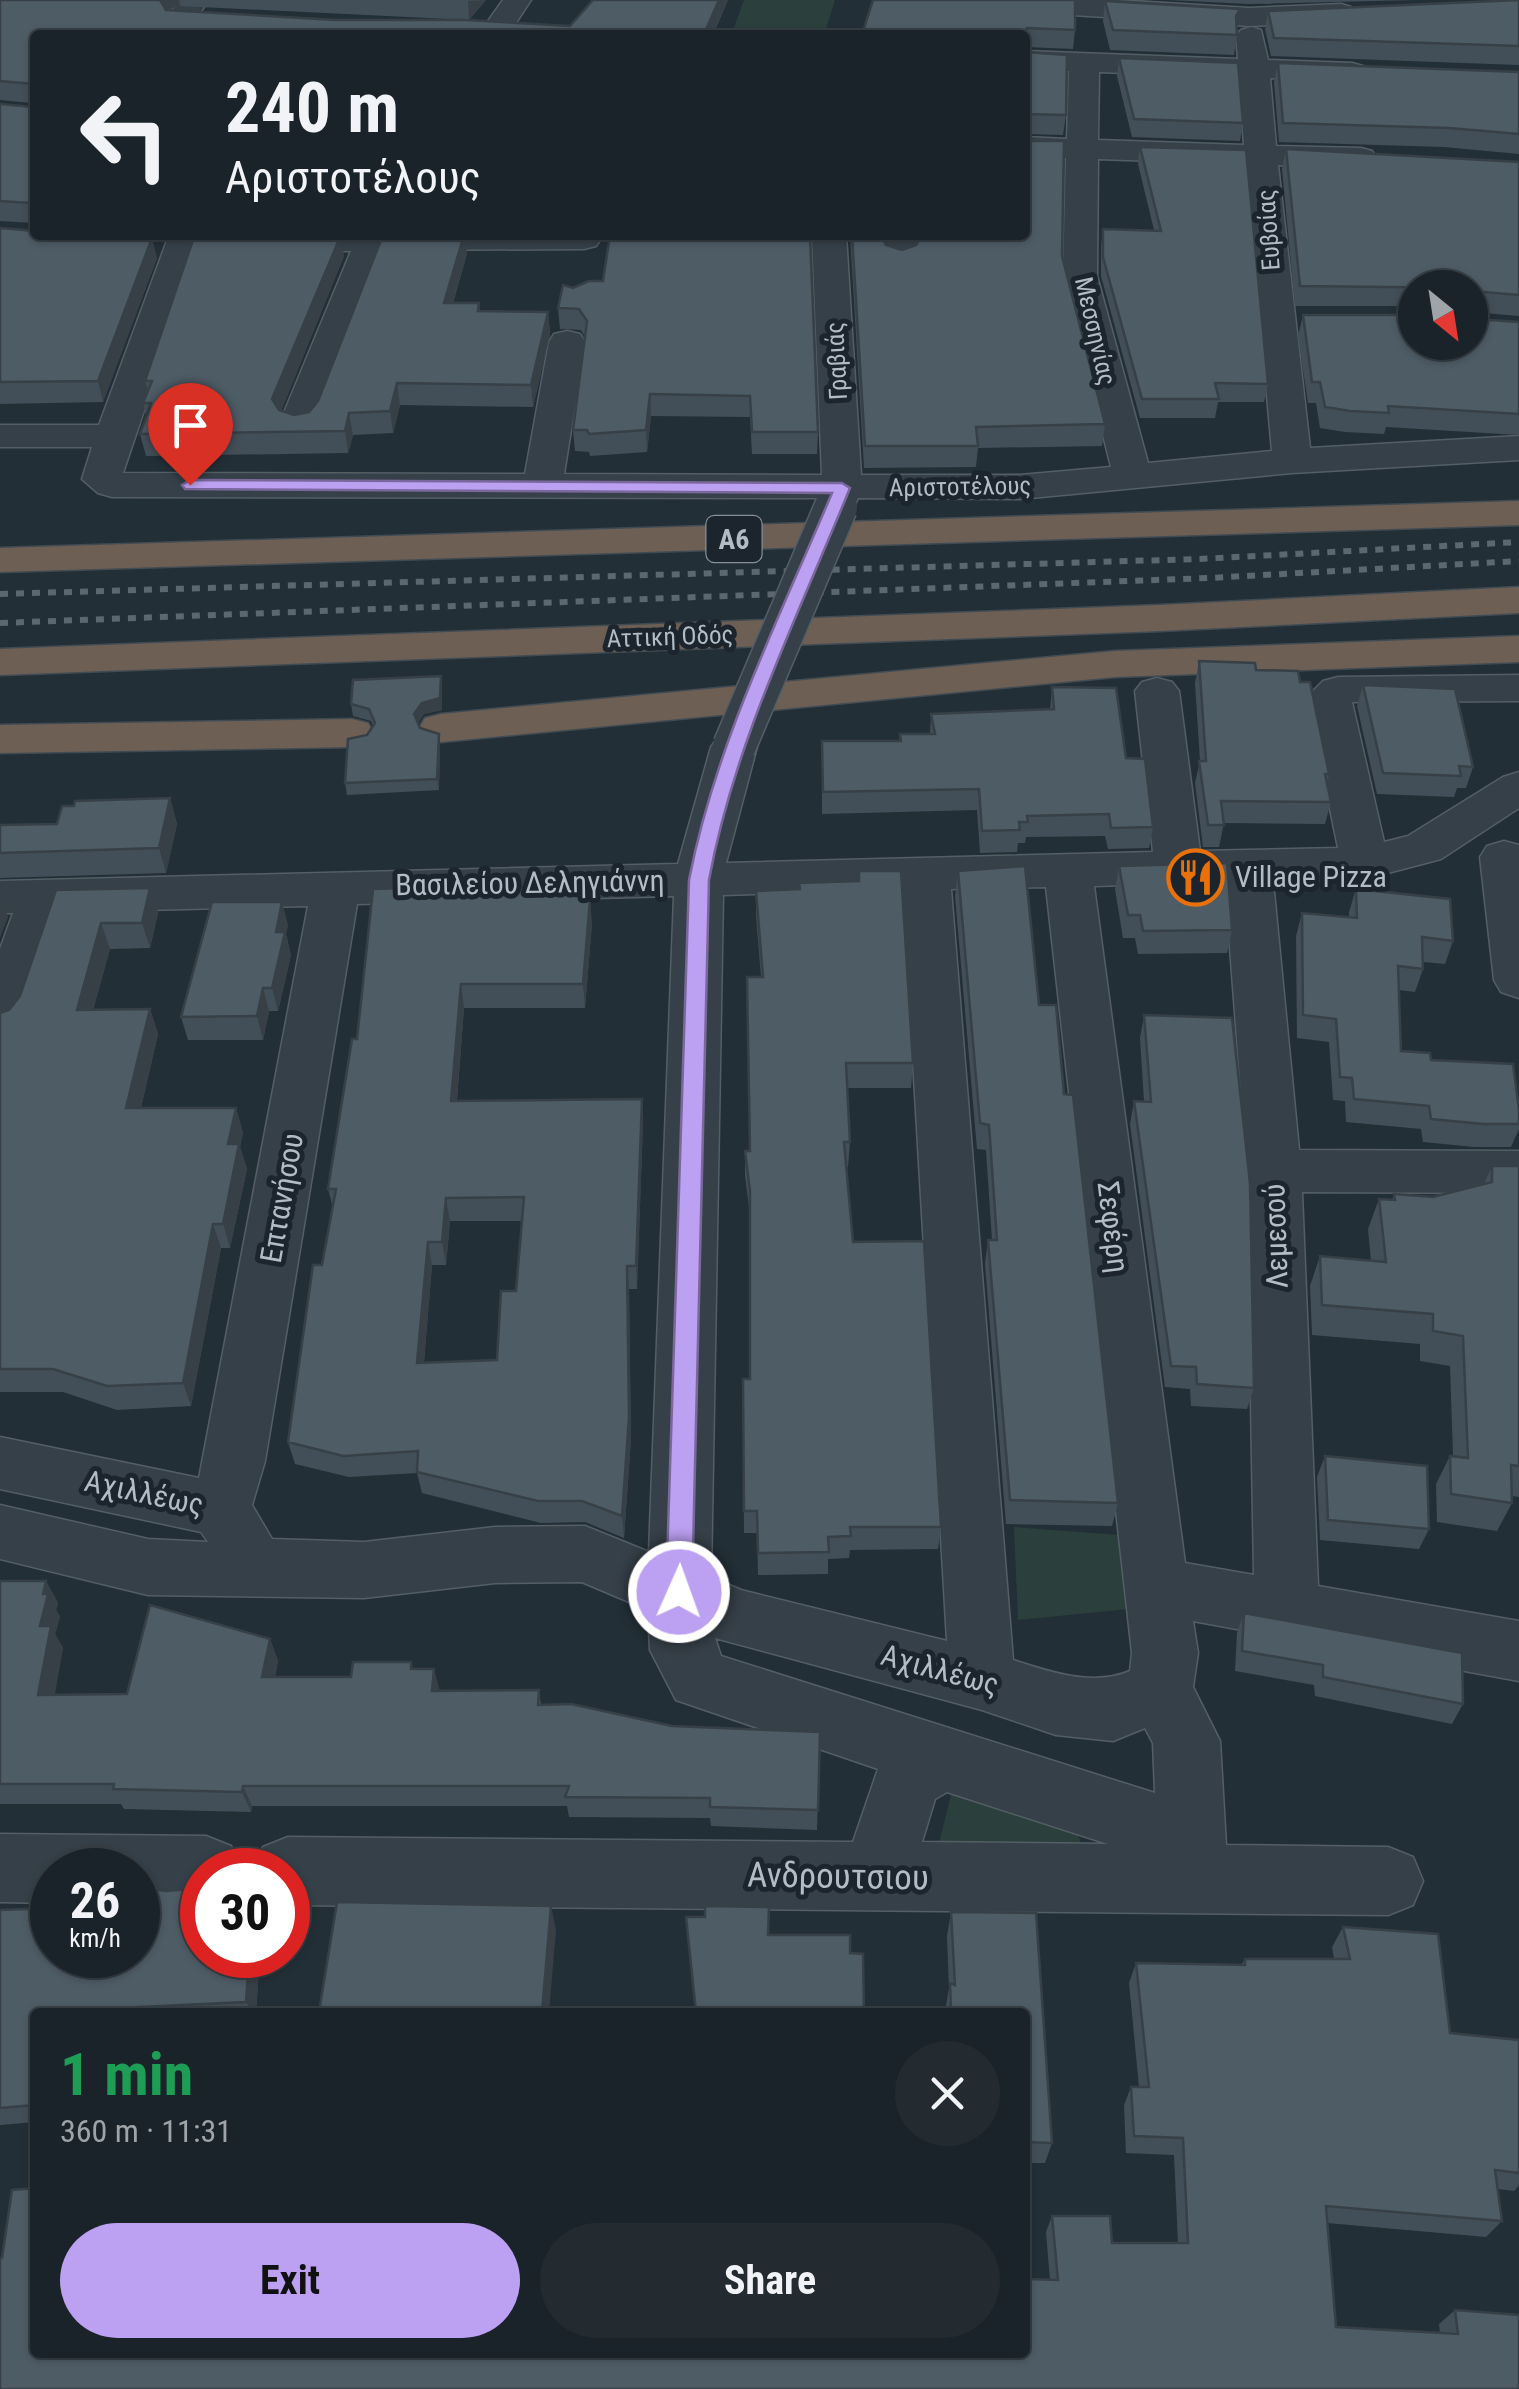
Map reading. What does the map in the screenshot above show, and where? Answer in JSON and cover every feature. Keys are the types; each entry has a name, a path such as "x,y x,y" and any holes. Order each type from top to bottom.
{"highway":[{"path":"97,520 502,509 926,519 1106,513 1469,516"},
{"name":"Α6","path":"0,560 1519,512"},
{"name":"Αττική Οδός","path":"0,662 1160,618 1519,600"},
{"path":"441,728 1115,664 1519,649"},
{"path":"0,739 352,733"}],"street":[{"path":"496,30 517,0"},
{"path":"978,0 1368,12"},
{"name":"Ευβοίας","path":"1246,8 1262,154 1292,321 1292,461"},
{"path":"181,18 219,21"},
{"path":"1030,60 1386,74"},
{"name":"Μεσσηνίας","path":"1084,62 1080,276 1133,478"},
{"path":"1030,147 1390,159"},
{"path":"0,436 114,436 195,241 372,240 299,422"},
{"path":"577,277 583,240"},
{"name":"Γραβιάς","path":"829,240 839,498"},
{"path":"543,486 567,342"},
{"name":"Αριστοτέλους","path":"114,436 102,479 112,485 543,486 839,498 1133,478 1292,461 1519,448"},
{"path":"839,498 734,747 707,836 699,880 679,1592 684,1650 699,1679 944,1759 1193,1859 1186,1740 1160,1689 1165,1653 1158,1586 1519,1652"},
{"path":"1365,863 1330,696 1338,690 1355,689 1519,688"},
{"path":"1157,691 1178,866"},
{"name":"Βασιλείου Δεληγιάννη","path":"22,896 1365,863 1441,840 1519,787"},
{"path":"1441,840 1511,857 1519,980"},
{"name":"Λεμεσού","path":"1248,865 1274,1171 1287,1608"},
{"name":"Σεφέρη","path":"1068,869 1158,1586"},
{"path":"926,872 982,1680"},
{"name":"Επτανήσου","path":"220,1509 236,1462 336,886"},
{"path":"0,1019 22,896"},
{"path":"1274,1171 1519,1172"},
{"name":"Αχιλλέως","path":"0,1463 220,1509 260,1566"},
{"name":"Αχιλλέως","path":"0,1532 148,1567 210,1570 260,1566 364,1570 495,1555 586,1554 735,1617 982,1680 1056,1704 1113,1710 1160,1689"},
{"path":"876,1876 908,1778 944,1759"},
{"name":"Ανδρουτσιου","path":"310,1871 876,1876 1193,1859 1388,1881"},
{"path":"0,1868 180,1870"}],"green space":[{"path":"744,0 835,0 826,30 733,30"},
{"path":"1014,1527 1120,1535 1129,1609 1018,1620"},
{"path":"952,1791 1077,1832 1081,1843 1070,1849 938,1847"}],"building":[{"path":"0,0 160,0 166,10 335,20 465,20 570,26 593,0 719,0 706,30 30,30 30,84 0,81"},
{"path":"873,0 1075,0 1075,30 864,30"},
{"path":"1519,0 1519,46 1274,38 1268,11"},
{"path":"1105,1 1240,9 1236,16 1237,35 1113,30"},
{"path":"1030,52 1067,55 1066,115 1030,114"},
{"path":"1119,58 1238,63 1243,123 1134,119"},
{"path":"1278,63 1519,72 1519,134 1283,123"},
{"path":"0,104 30,107 30,203 0,201"},
{"path":"1030,141 1064,141 1062,256 1105,424 976,427 978,446 865,446 852,240 883,240 886,245 902,250 919,240 1030,240"},
{"path":"1140,147 1246,150 1268,384 1215,383 1219,399 1142,399 1103,257 1103,229 1161,231"},
{"path":"1286,149 1519,162 1519,295 1488,292 1488,270 1398,270 1398,287 1300,286"},
{"path":"0,228 30,231 30,240 151,240 98,381 0,382"},
{"path":"193,240 339,240 272,399 279,410 294,415 309,412 318,401 381,240 463,240 444,303 479,303 478,311 548,312 531,385 397,383 390,411 349,413 345,431 140,434 151,403 143,403 152,381 145,381"},
{"path":"609,240 810,240 818,432 752,432 750,396 650,394 646,430 589,434 587,430 573,430 587,321 579,309 558,308 563,285 573,288 589,281 603,281"},
{"path":"1303,315 1398,315 1398,360 1488,360 1488,320 1519,322 1519,414 1388,406 1389,413 1325,407 1320,382 1312,382"},
{"path":"1199,661 1255,663 1256,670 1298,671 1300,682 1310,682 1331,802 1221,801 1224,825 1208,825 1199,761 1206,761"},
{"path":"441,676 440,698 422,703 414,714 420,728 439,734 437,779 345,783 348,739 367,735 375,723 369,709 351,704 353,680"},
{"path":"1363,685 1455,689 1473,767 1459,766 1461,776 1383,773"},
{"path":"1052,687 1116,688 1126,758 1145,759 1153,827 1111,828 1109,814 1027,816 1028,822 1019,822 1020,830 982,831 979,789 823,792 822,741 901,741 900,734 935,734 931,714 1054,709"},
{"path":"170,798 159,848 0,853 0,825 57,824 62,806 74,806 75,801"},
{"path":"1227,863 1232,930 1143,931 1140,915 1128,915 1119,866"},
{"path":"1025,866 1039,1005 1056,1005 1064,1094 1073,1095 1118,1503 1010,1500 988,1240 997,1240 989,1125 980,1123 958,871"},
{"path":"859,871 901,871 913,1063 846,1063 850,1142 844,1142 853,1242 924,1241 941,1527 850,1527 851,1536 828,1537 829,1552 758,1553 757,1511 744,1511 743,1379 750,1379 750,1191 745,1151 750,1151 747,977 763,977 756,891 800,889 799,883 859,881"},
{"path":"150,888 142,923 101,923 77,1010 150,1009 126,1108 236,1108 228,1144 239,1144 223,1224 213,1224 183,1383 107,1386 53,1369 0,1369 0,1013 9,1010 20,996 56,890"},
{"path":"373,889 584,889 584,899 590,899 583,984 461,984 451,1101 642,1099 636,1266 627,1266 629,1417 622,1516 582,1501 538,1501 417,1472 418,1451 343,1456 288,1442 313,1265 322,1265 336,1189 328,1189 352,1039 357,1039","holes":["524,1197 516,1291 501,1291 497,1360 417,1363 428,1242 442,1242 446,1198"]},
{"path":"1356,889 1450,899 1453,941 1422,937 1423,969 1398,966 1401,1051 1430,1053 1431,1060 1513,1064 1519,1124 1431,1119 1429,1106 1354,1099 1352,1078 1340,1077 1336,1019 1303,1015 1302,913 1357,918"},
{"path":"212,902 282,902 276,932 285,932 272,988 263,988 257,1016 181,1017"},
{"path":"1144,1015 1232,1018 1250,1183 1254,1388 1197,1384 1196,1367 1171,1366 1134,1101 1151,1102"},
{"path":"1492,1166 1519,1166 1519,1466 1511,1465 1512,1503 1451,1494 1450,1456 1468,1458 1463,1336 1433,1331 1433,1314 1322,1305 1320,1256 1386,1262 1379,1199 1395,1200 1394,1194 1433,1197 1492,1182"},
{"path":"1325,1456 1427,1466 1429,1529 1328,1520"},
{"path":"0,1581 46,1581 43,1594 48,1594 40,1626 51,1626 38,1695 127,1694 150,1605 270,1639 262,1677 351,1677 353,1662 411,1662 411,1669 434,1669 432,1691 539,1690 538,1705 571,1704 672,1726 820,1732 818,1810 710,1807 710,1798 565,1797 569,1786 243,1786 242,1792 113,1789 114,1784 0,1784"},
{"path":"1244,1613 1462,1653 1463,1704 1323,1677 1323,1665 1242,1651"},
{"path":"160,1890 180,1890 180,1978 248,1978 246,2002 30,2008 30,2105 0,2108 0,1910 30,1909 30,1978 160,1978"},
{"path":"337,1902 551,1906 542,2008 320,2008"},
{"path":"705,1906 769,1907 768,1935 850,1935 850,1953 863,1954 864,2008 696,2008 686,1917 705,1917"},
{"path":"951,1912 1036,1913 1052,2143 1030,2142 1030,2008 951,2008 950,1983 955,1985"},
{"path":"1343,1927 1438,1934 1450,2033 1519,2040 1519,2173 1495,2170 1502,2221 1326,2206 1336,2327 1458,2334 1455,2310 1519,2315 1519,2389 0,2389 0,2258 12,2190 30,2188 30,2358 1030,2358 1030,2279 1058,2280 1052,2216 1110,2216 1112,2243 1188,2243 1183,2138 1134,2136 1131,2087 1149,2087 1136,1963 1245,1965 1245,1959 1350,1959"}],"railway":[{"path":"0,594 1199,559 1519,542"},
{"path":"0,623 1209,578 1519,561"}],"place":[{"name":"Village Pizza","path":"1196,877"}],"route":[{"path":"190,485 842,488 734,747 707,836 699,880 679,1592"}]}
